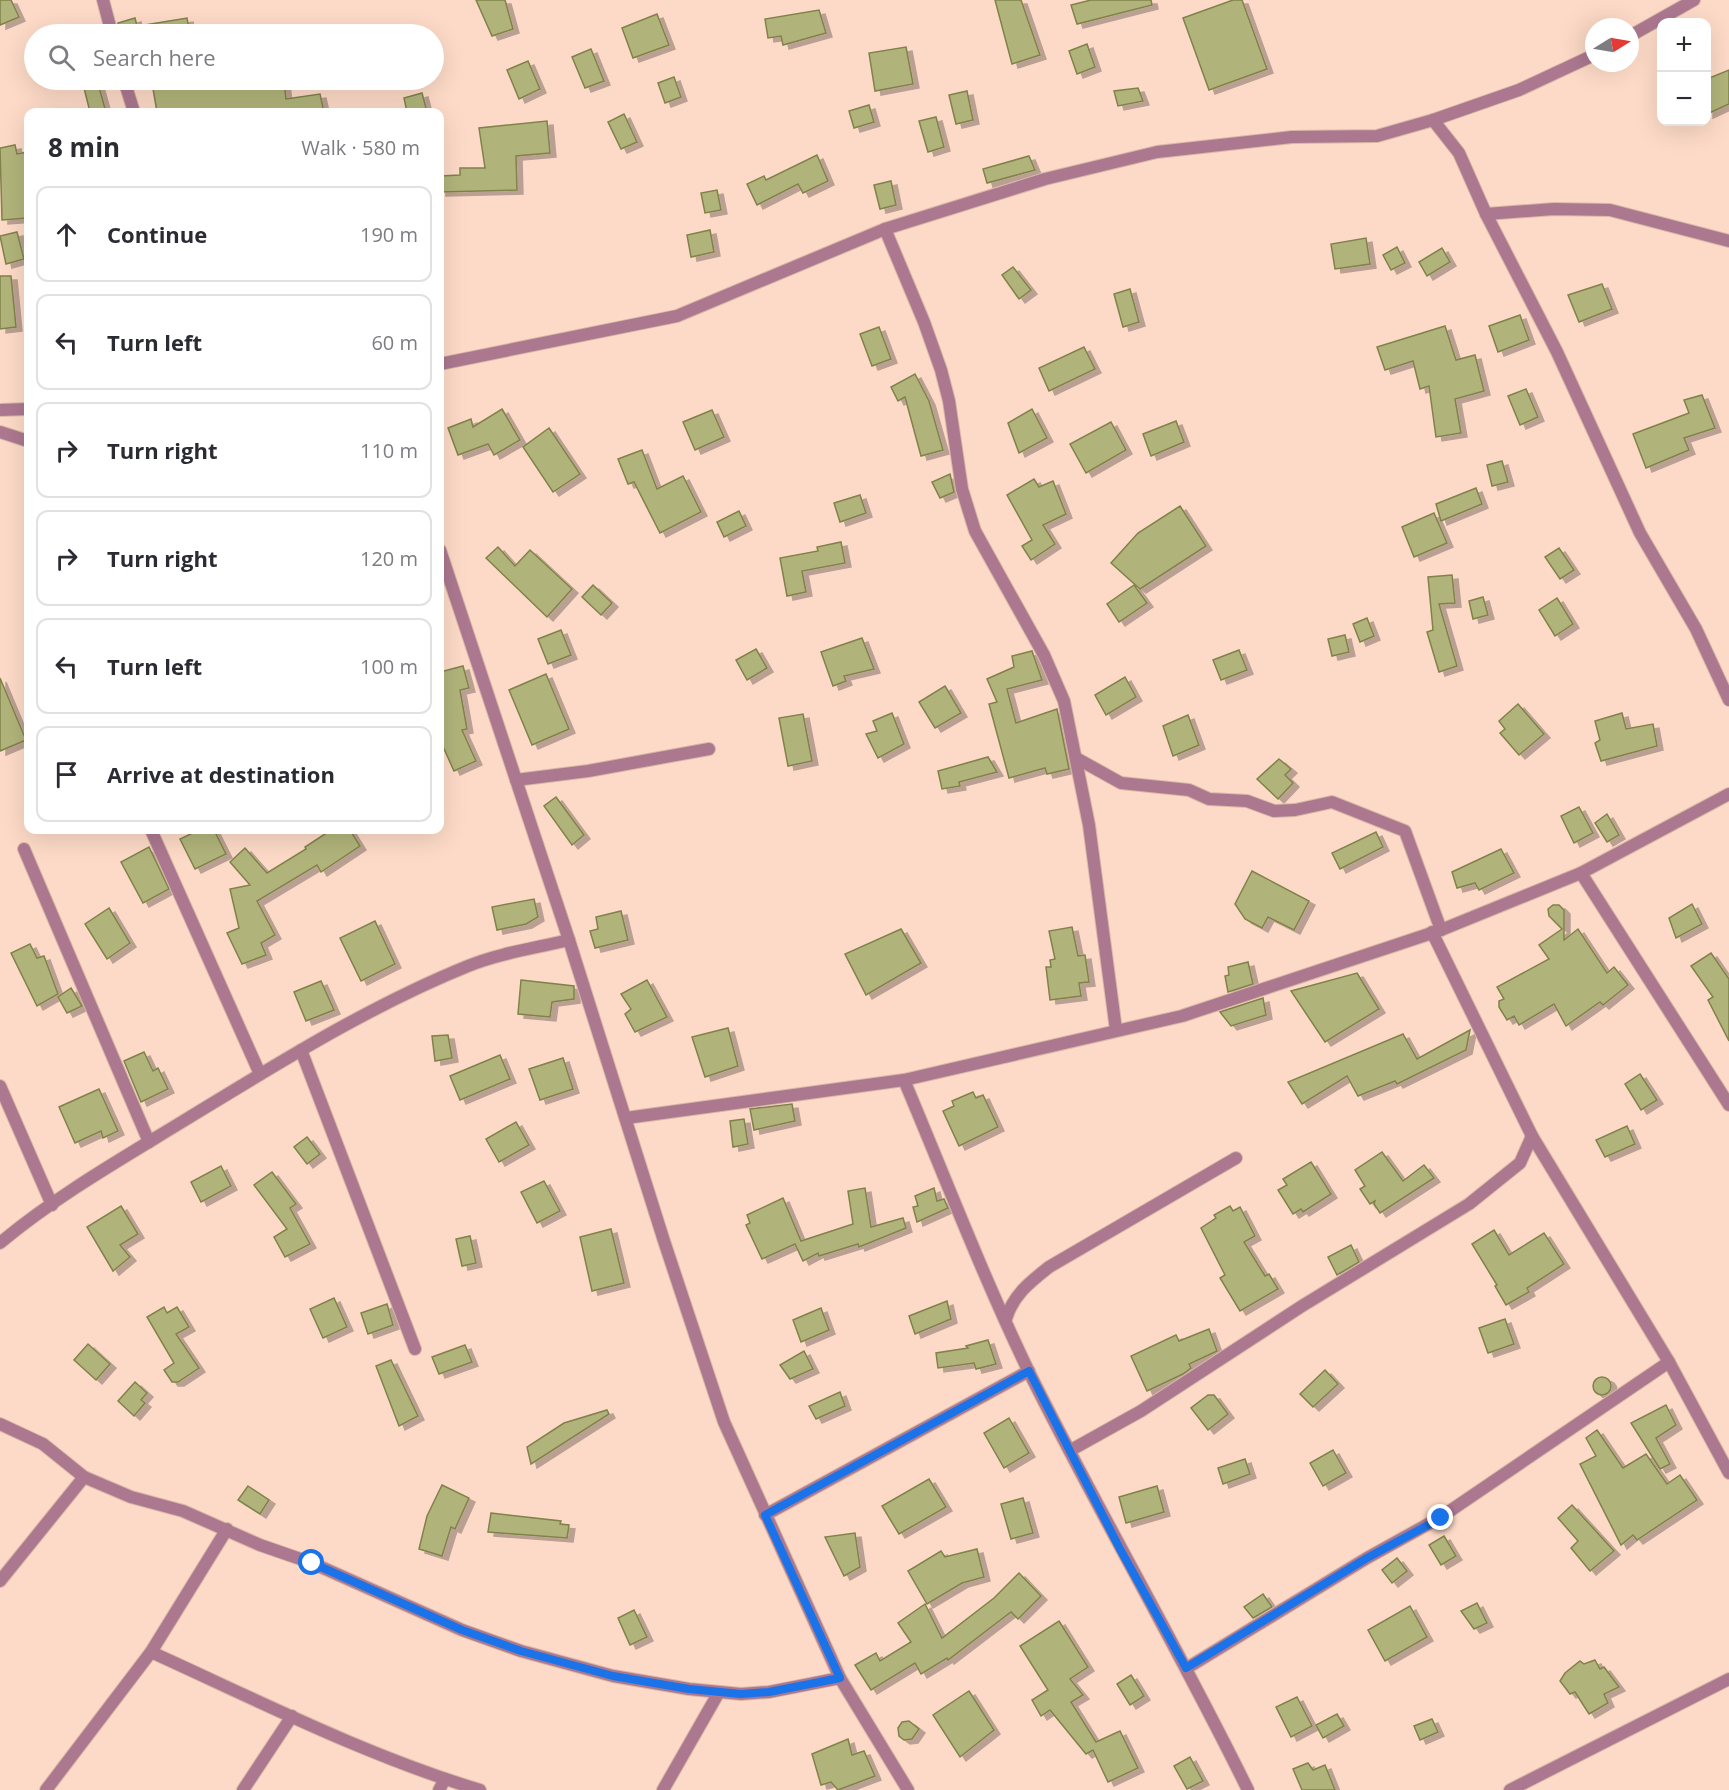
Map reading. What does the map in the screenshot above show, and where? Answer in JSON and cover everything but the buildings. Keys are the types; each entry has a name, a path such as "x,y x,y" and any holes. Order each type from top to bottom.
{"street":[{"path":"103,0 109,24"},
{"path":"1639,31 1694,0"},
{"path":"444,363 677,316 885,230 1045,179 1157,152 1292,137 1377,136 1433,120 1519,90 1585,59"},
{"path":"127,90 133,108"},
{"path":"1433,120 1459,153 1486,214 1557,352 1640,533 1696,629 1729,700"},
{"path":"1486,214 1554,209 1610,210 1729,241"},
{"path":"885,230 924,322 941,370 949,401 962,489 975,531 1044,655 1064,701 1089,825 1116,1030"},
{"path":"0,410 24,409"},
{"path":"0,432 24,440"},
{"path":"444,562 569,940 724,1422 840,1678 908,1790"},
{"path":"516,780 588,771 709,748"},
{"path":"1076,758 1121,783 1189,790 1209,799 1247,801 1274,811 1295,810 1332,802 1405,831 1437,931 1532,1136 1669,1362 1729,1473"},
{"path":"626,1118 904,1080 1182,1016 1437,931 1581,873 1729,794"},
{"path":"153,834 261,1074"},
{"path":"24,849 149,1142"},
{"path":"1581,873 1729,1105"},
{"path":"0,1243 52,1205 149,1142 301,1050 417,989 470,965 569,940"},
{"path":"301,1050 415,1349"},
{"path":"904,1080 1029,1371 1120,1549 1186,1668 1248,1790"},
{"path":"0,1086 52,1205"},
{"path":"1071,1450 1141,1412 1302,1306 1469,1204 1520,1163 1532,1136"},
{"path":"1006,1319 1011,1305 1025,1287 1048,1267 1236,1158"},
{"path":"1186,1668 1367,1558 1441,1518 1669,1362"},
{"path":"765,1515 1029,1371"},
{"path":"0,1424 43,1443 84,1477 131,1497 183,1511 260,1545 312,1563 462,1630 521,1651 613,1676 719,1692 769,1692 840,1678"},
{"path":"0,1581 84,1477"},
{"path":"46,1790 151,1652 227,1529"},
{"path":"151,1652 442,1785 480,1790"},
{"path":"1510,1790 1729,1679"},
{"path":"663,1790 719,1692"},
{"path":"243,1790 292,1716"}],"route":[{"path":"312,1563 462,1630 521,1651 613,1676 689,1689 741,1694 769,1692 840,1678 765,1515 1029,1371 1120,1549 1186,1668 1367,1558 1441,1518"}]}
